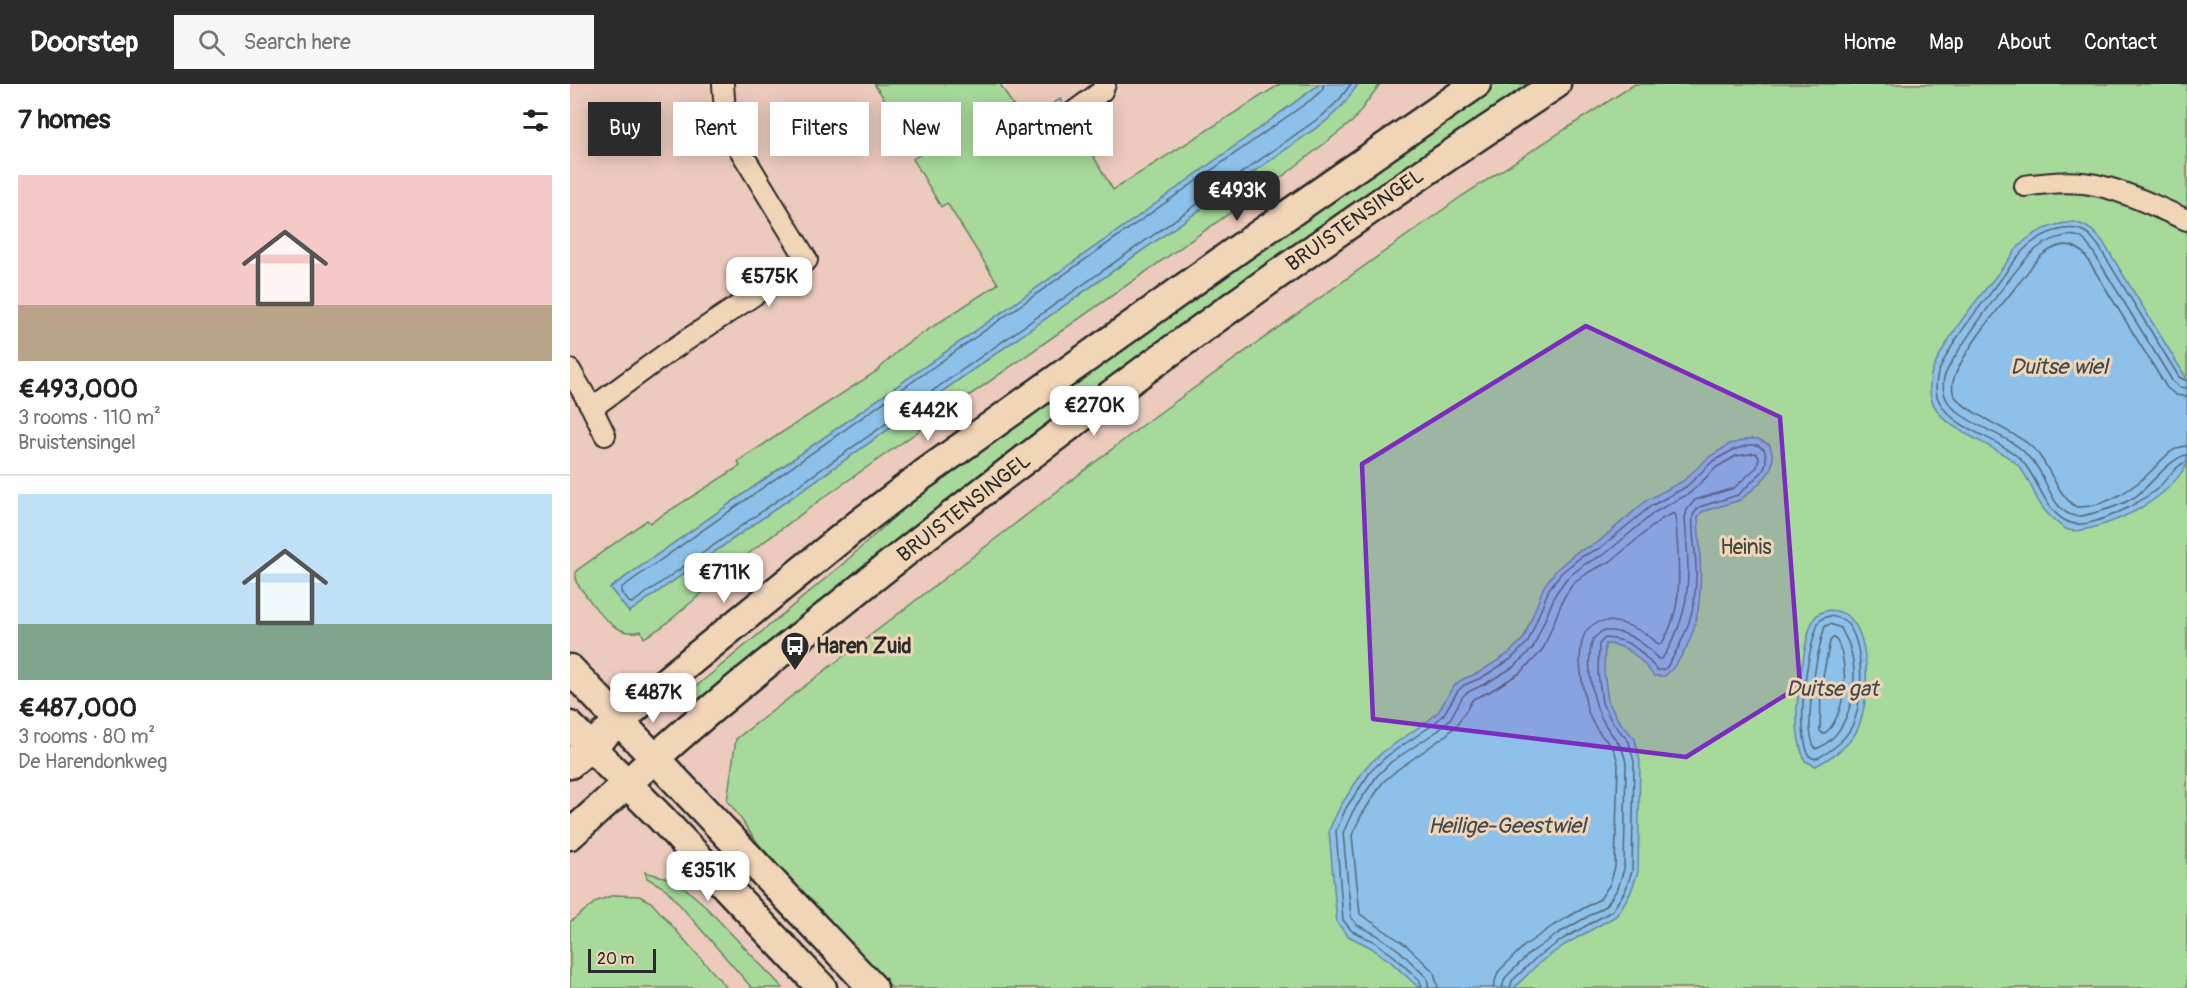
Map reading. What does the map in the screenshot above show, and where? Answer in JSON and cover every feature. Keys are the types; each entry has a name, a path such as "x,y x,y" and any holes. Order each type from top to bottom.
{"main road":[{"name":"BRUISTENSINGEL","path":"580,755 618,721 860,523 924,474 1275,223 1476,84"},
{"name":"BRUISTENSINGEL","path":"570,835 654,758 948,518 1258,287 1422,172 1556,84"},
{"path":"570,669 873,988"},
{"path":"570,726 580,755 627,784 822,988"}],"street":[{"path":"592,408 668,353 807,260 726,128 723,84"},
{"path":"1087,102 1102,91 1105,84"},
{"path":"2025,186 2070,182 2104,187 2187,220"},
{"path":"570,370 605,435"}],"highlighted area":[{"path":"1586,326 1780,417 1800,686 1686,757 1373,719 1362,464"}],"green space":[{"path":"874,84 1000,84 1011,102 973,102 973,156 1093,156 1113,190 1280,84 1320,84 1136,218 610,588 629,612 1326,121 1343,105 1358,84 1380,84 1353,121 1287,173 823,498 753,550 662,627 644,638 641,631 621,630 603,617 588,599 576,582 576,571 647,520 650,523 740,466 738,461 877,371 903,346 998,284 947,203 941,207 913,159 918,156 961,156 961,102 887,102"},
{"path":"1495,84 1535,84 692,711 681,699 844,563 930,484 1404,145"},
{"name":"Heinis","path":"1635,84 2187,84 2187,988 892,988 763,849 727,801 736,739 1151,419 1462,196"},
{"path":"645,872 667,878 684,887 783,988 752,988 666,889 647,878"},
{"path":"614,895 639,896 651,902 727,988 570,988 570,922 597,901"}],"water":[{"path":"1320,84 1358,84 1343,105 1326,121 629,612 610,588 1136,218"},
{"name":"Duitse wiel","path":"2074,222 2090,229 2103,242 2187,379 2187,464 2179,476 2159,496 2121,518 2089,529 2075,531 2064,528 2044,510 2024,473 2012,460 1966,434 1944,418 1936,409 1930,388 1932,371 1947,343 2018,248 2027,239 2044,229"},
{"name":"Heilige-Geestwiel","path":"1758,439 1770,445 1773,457 1771,470 1740,500 1702,512 1698,517 1699,602 1696,622 1679,660 1665,676 1654,676 1644,663 1627,649 1605,644 1604,672 1608,701 1618,720 1635,739 1640,761 1638,872 1630,894 1616,916 1566,944 1539,963 1514,988 1419,988 1390,961 1370,947 1348,936 1337,923 1329,830 1341,805 1366,767 1439,711 1452,688 1461,680 1478,673 1508,654 1524,638 1544,586 1557,569 1577,552 1597,543 1647,500 1683,481 1709,457 1730,444"},
{"name":"Duitse gat","path":"1829,610 1838,611 1850,618 1862,640 1866,670 1865,701 1856,733 1841,750 1816,766 1805,761 1801,749 1797,722 1798,695 1810,627 1817,615"}],"place":[{"name":"Haren Zuid","path":"795,672"}]}
